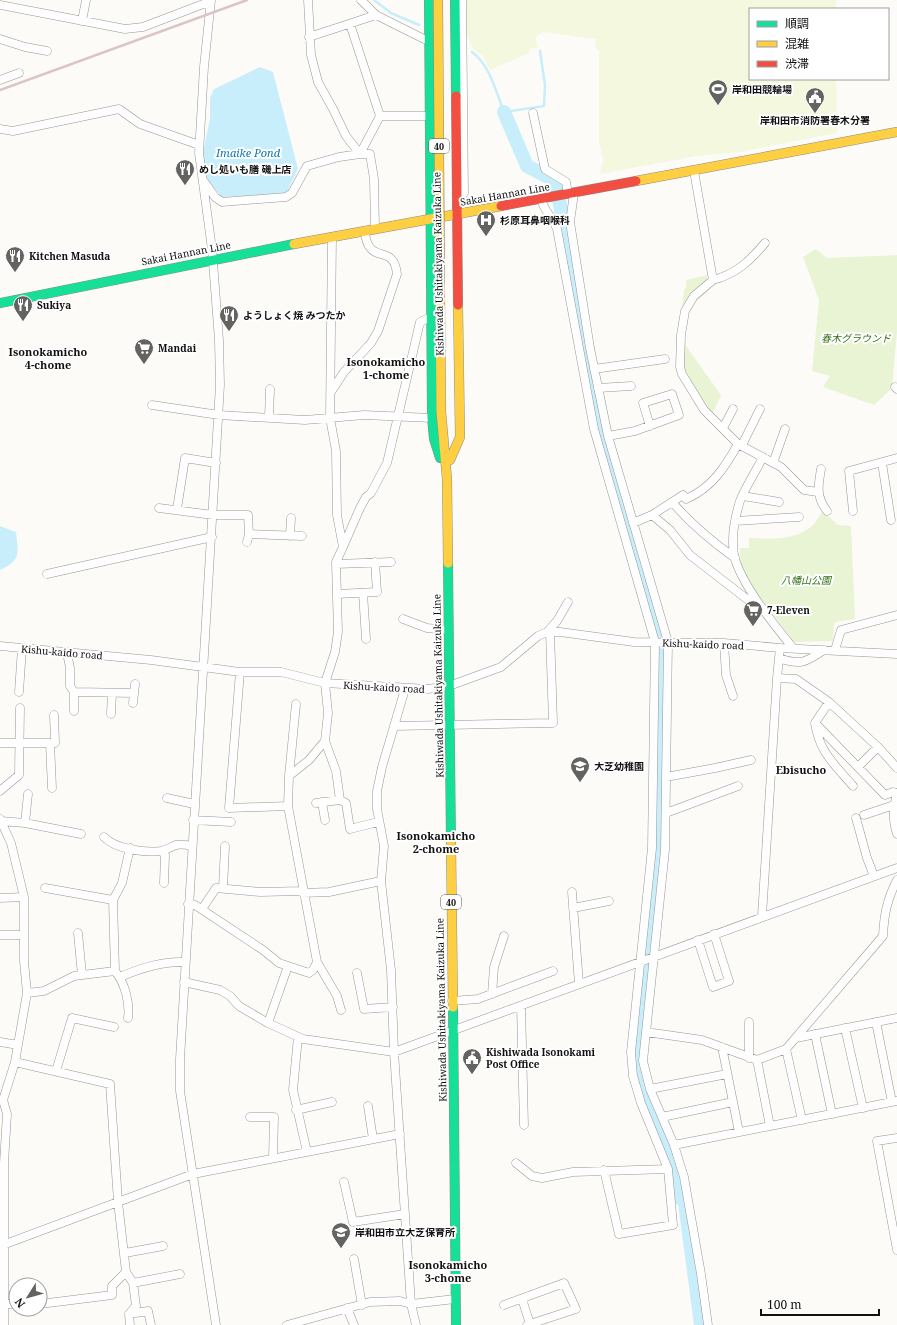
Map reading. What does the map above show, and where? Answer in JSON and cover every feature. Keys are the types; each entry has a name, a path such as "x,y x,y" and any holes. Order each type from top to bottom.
{"main road":[{"path":"429,0 432,418 434,439 447,479"},
{"name":"Kishiwada Ushitakiyama Kaizuka Line","path":"438,0 444,292 450,460 447,479"},
{"name":"Kishiwada Ushitakiyama Kaizuka Line","path":"447,0 444,292 441,411 447,479 456,1325"},
{"path":"450,460 460,437 455,0"},
{"name":"Sakai Hannan Line","path":"0,302 212,259 543,198 694,172 897,132"}],"street":[{"path":"82,21 86,0"},
{"path":"308,0 310,55 318,82 333,108 346,136 360,154"},
{"path":"361,0 376,15 424,38"},
{"path":"424,0 425,207 430,219"},
{"path":"458,214 464,200 462,0"},
{"path":"0,5 126,29 143,27 211,1 204,67 199,144 212,259 219,340 219,415 188,904 180,1058 180,1091 216,1325"},
{"path":"309,37 376,15"},
{"path":"350,24 380,116 360,154"},
{"path":"0,39 25,47 47,51"},
{"path":"0,80 19,72"},
{"path":"0,129 13,131 119,109 140,124 199,144"},
{"path":"380,116 425,116"},
{"path":"531,118 537,150 545,169 566,182 569,194 570,222 594,369 608,436 633,523 661,642 666,777 665,850 631,1052 633,1076 641,1103 668,1168 673,1225 619,1234 604,1170"},
{"path":"203,180 215,197 222,202 279,199 292,193 307,166 339,157 370,154 374,179 374,229"},
{"path":"694,172 713,280"},
{"path":"543,198 543,209 553,219 557,228 594,429 661,642 646,1032 643,1062 650,1089 674,1145 684,1177 702,1274 708,1325"},
{"path":"330,393 344,372 370,343 378,331 397,274 396,266 392,258 373,251 369,246 364,231"},
{"path":"332,237 330,418 336,451 337,515 343,547"},
{"path":"765,243 747,263 738,270 728,276 713,280 694,296 686,310 681,335 680,367 697,400 740,444 781,467 795,483 804,490 818,492"},
{"path":"340,800 336,771 325,741 328,713 325,683 335,652 338,632 336,564 360,508 366,497 371,493 387,463 399,417 420,322 431,317"},
{"path":"580,350 590,348"},
{"path":"594,369 665,359"},
{"path":"598,388 631,386"},
{"path":"269,418 270,389"},
{"path":"608,436 635,432 679,415 672,394 643,403 650,426"},
{"path":"152,405 219,415 305,420 364,416 432,418"},
{"path":"723,428 733,409"},
{"path":"633,523 652,515 683,495 686,499 696,495 710,484 723,470 760,409"},
{"path":"773,463 785,429"},
{"path":"763,457 743,496 735,521 733,529 735,558 741,573 767,616 793,648"},
{"path":"177,509 185,458 216,463"},
{"path":"853,511 849,471 897,458"},
{"path":"882,463 891,520"},
{"path":"821,469 818,492 821,503 827,511"},
{"path":"743,496 779,502"},
{"path":"672,502 692,525 710,541 735,558"},
{"path":"159,508 177,509 213,515 248,515 249,534 247,542"},
{"path":"652,515 670,530 690,555 709,568 767,616"},
{"path":"735,521 799,517"},
{"path":"290,536 291,518"},
{"path":"249,534 302,536"},
{"path":"47,574 212,537"},
{"path":"337,594 377,592 376,562"},
{"path":"336,564 391,562"},
{"path":"362,593 366,638"},
{"path":"394,726 553,723 549,632 558,621 568,602"},
{"path":"835,650 841,630 897,615"},
{"path":"403,619 427,628 448,630"},
{"name":"Kishu-kaido road","path":"0,646 151,660 240,672 281,672 325,683 405,689 428,689 449,686 501,667 538,636 549,632 560,632 634,642 724,643 780,648 897,654"},
{"path":"724,643 726,675 733,696"},
{"path":"19,692 22,648"},
{"path":"762,916 780,648"},
{"path":"779,658 793,663 800,663 824,650"},
{"path":"67,653 70,668 70,686 74,692 74,711"},
{"path":"240,672 229,808 288,806"},
{"path":"777,678 796,679 829,702 878,747 897,768"},
{"path":"133,703 135,684"},
{"path":"405,689 382,767 377,791 378,822 384,846 381,881 391,970 394,1052 405,1214 412,1304 416,1325"},
{"path":"74,692 134,694"},
{"path":"111,714 112,693"},
{"path":"829,702 816,723 820,744 824,752 853,786"},
{"path":"296,704 289,776 288,806 302,892 317,962 337,996 341,1010"},
{"path":"0,791 19,775 20,708"},
{"path":"0,743 55,743 54,715"},
{"path":"816,723 885,795 893,792 897,793 894,805 894,824 897,834"},
{"path":"289,776 309,760 325,741"},
{"path":"50,743 52,788"},
{"path":"858,767 878,747"},
{"path":"666,777 751,760"},
{"path":"666,813 738,786"},
{"path":"24,822 28,794"},
{"path":"167,798 194,804"},
{"path":"325,820 319,803 340,800 346,803 350,829 378,822"},
{"path":"874,876 867,858 860,817 894,805"},
{"path":"0,820 24,822 81,834"},
{"path":"0,820 11,843 24,896 24,935 27,993 15,1062 3,1100 7,1114 3,1124 2,1162 5,1214 1,1246 4,1325"},
{"path":"193,820 230,822"},
{"path":"104,837 109,842 130,848 162,851 178,845 192,846"},
{"path":"223,888 225,846"},
{"path":"128,1018 128,1001 117,974 113,900 122,883 130,848"},
{"path":"162,851 165,855 164,883"},
{"path":"184,982 220,990 230,996 239,1006 268,1023 298,1037 318,1042 394,1052 762,916 897,868"},
{"path":"646,1032 702,1040 753,1059 786,1049 883,936 884,914 888,898 897,880"},
{"path":"202,909 216,888 260,892 329,892 381,881"},
{"path":"45,888 113,900"},
{"path":"572,892 579,984"},
{"path":"0,898 24,896"},
{"path":"573,908 609,901"},
{"path":"188,904 195,905 202,909 263,950 279,963 309,973 313,970 317,962"},
{"path":"78,933 82,975"},
{"path":"698,940 713,987 729,981 714,934"},
{"path":"0,935 24,935"},
{"path":"492,994 494,967 504,936"},
{"path":"27,993 44,991 74,976 117,974 174,961 185,962"},
{"path":"268,1023 288,966"},
{"path":"452,1001 478,999 553,971"},
{"path":"357,973 364,1009 393,1007"},
{"path":"521,1006 524,1125"},
{"path":"56,1071 72,1018 114,1027"},
{"path":"796,1038 897,1018"},
{"path":"749,1022 753,1059 770,1126"},
{"path":"674,1145 895,1102 876,1022"},
{"path":"845,1028 863,1108"},
{"path":"815,1034 832,1114"},
{"path":"298,1037 292,1090 307,1152"},
{"path":"0,1042 18,1045"},
{"path":"722,1047 739,1132"},
{"path":"786,1049 802,1120"},
{"path":"15,1062 110,1084 118,1202 126,1272 133,1283 136,1306 129,1314 130,1325"},
{"path":"650,1089 727,1074"},
{"path":"296,1110 332,1102"},
{"path":"662,1118 733,1102"},
{"path":"368,1106 373,1139"},
{"path":"250,1117 274,1117 273,1158"},
{"path":"1,1246 54,1224 73,1220 193,1174 400,1134"},
{"path":"897,1138 877,1141 897,1250"},
{"path":"516,1163 532,1176 542,1178 573,1172 668,1168"},
{"path":"344,1182 353,1222 405,1214"},
{"path":"125,1253 163,1246"},
{"path":"354,1259 362,1304"},
{"path":"48,1303 112,1294 112,1286 126,1272"},
{"path":"133,1283 180,1274"},
{"path":"504,1305 522,1298 564,1283 576,1309 529,1324 522,1298"},
{"path":"287,1325 362,1304 400,1301 412,1304 455,1300"},
{"path":"347,1308 354,1325"},
{"path":"129,1314 148,1310 151,1325"}],"green space":[{"name":"岸和田競輪場","path":"464,0 836,0 836,8 749,8 749,80 836,80 837,133 739,152 697,156 600,174 603,160 599,141 599,51 596,49 595,39 543,32 535,37 538,47 530,49 529,53 490,70 483,56 473,49 465,31"},
{"name":"春木グラウンド","path":"816,249 827,258 897,255 897,332 892,388 874,405 823,387 830,376 812,371 819,300 803,257"},
{"path":"707,275 709,290 689,308 682,307 686,280"},
{"path":"683,342 721,395 712,415 699,401 682,365"},
{"name":"八幡山公園","path":"823,511 838,525 851,526 855,619 834,623 833,641 794,642 766,605 751,591 740,562 740,548 749,548 749,538 783,538 800,534 814,524"}],"water":[{"name":"Imaike Pond","path":"260,67 273,72 298,169 287,192 281,195 222,197 206,178 203,153 210,118 210,98 214,89"},
{"path":"0,526 16,532 18,551 12,563 0,570"},
{"path":"681,1180 705,1325 694,1325 675,1181"}],"waterway":[{"path":"374,0 391,13 419,25"},
{"path":"472,52 478,57 488,71 504,112 544,106 545,85 540,51"},
{"path":"504,112 527,166 550,178 556,186 600,431 661,635 658,829 653,926 638,1051 639,1076 646,1100 668,1153 678,1185 680,1198"}],"railway":[{"path":"0,90 247,0"}],"traffic: fast":[{"path":"429,0 432,418 434,439 440,458"},
{"path":"455,0 456,96"},
{"path":"0,303 294,244"},
{"path":"448,563 451,844"},
{"path":"453,1007 456,1325"}],"traffic: slow":[{"path":"438,0 440,292"},
{"path":"636,181 897,132"},
{"path":"294,244 501,206"},
{"path":"440,292 441,411 447,479 448,563"},
{"path":"450,460 460,437 458,305"},
{"path":"451,844 453,1007"}],"traffic: jam":[{"path":"456,96 458,305"},
{"path":"501,206 636,181"}],"place":[{"name":"岸和田競輪場","path":"718,106"},
{"name":"岸和田市消防署春木分署","path":"815,114"},
{"name":"めし処いも膳 磯上店","path":"185,186"},
{"name":"杉原耳鼻咽喉科","path":"486,237"},
{"name":"Kitchen Masuda","path":"15,273"},
{"name":"Sukiya","path":"23,322"},
{"name":"ようしょく焼 みつたか","path":"229,332"},
{"name":"Mandai","path":"144,365"},
{"name":"7-Eleven","path":"753,627"},
{"name":"大芝幼稚園","path":"580,783"},
{"name":"Kishiwada Isonokami Post Office","path":"472,1075"},
{"name":"岸和田市立大芝保育所","path":"341,1249"}],"district":[{"name":"Isonokamicho 4-chome","path":"48,357"},
{"name":"Isonokamicho 1-chome","path":"386,367"},
{"name":"Ebisucho","path":"801,769"},
{"name":"Isonokamicho 2-chome","path":"436,841"},
{"name":"Isonokamicho 3-chome","path":"448,1270"}]}
